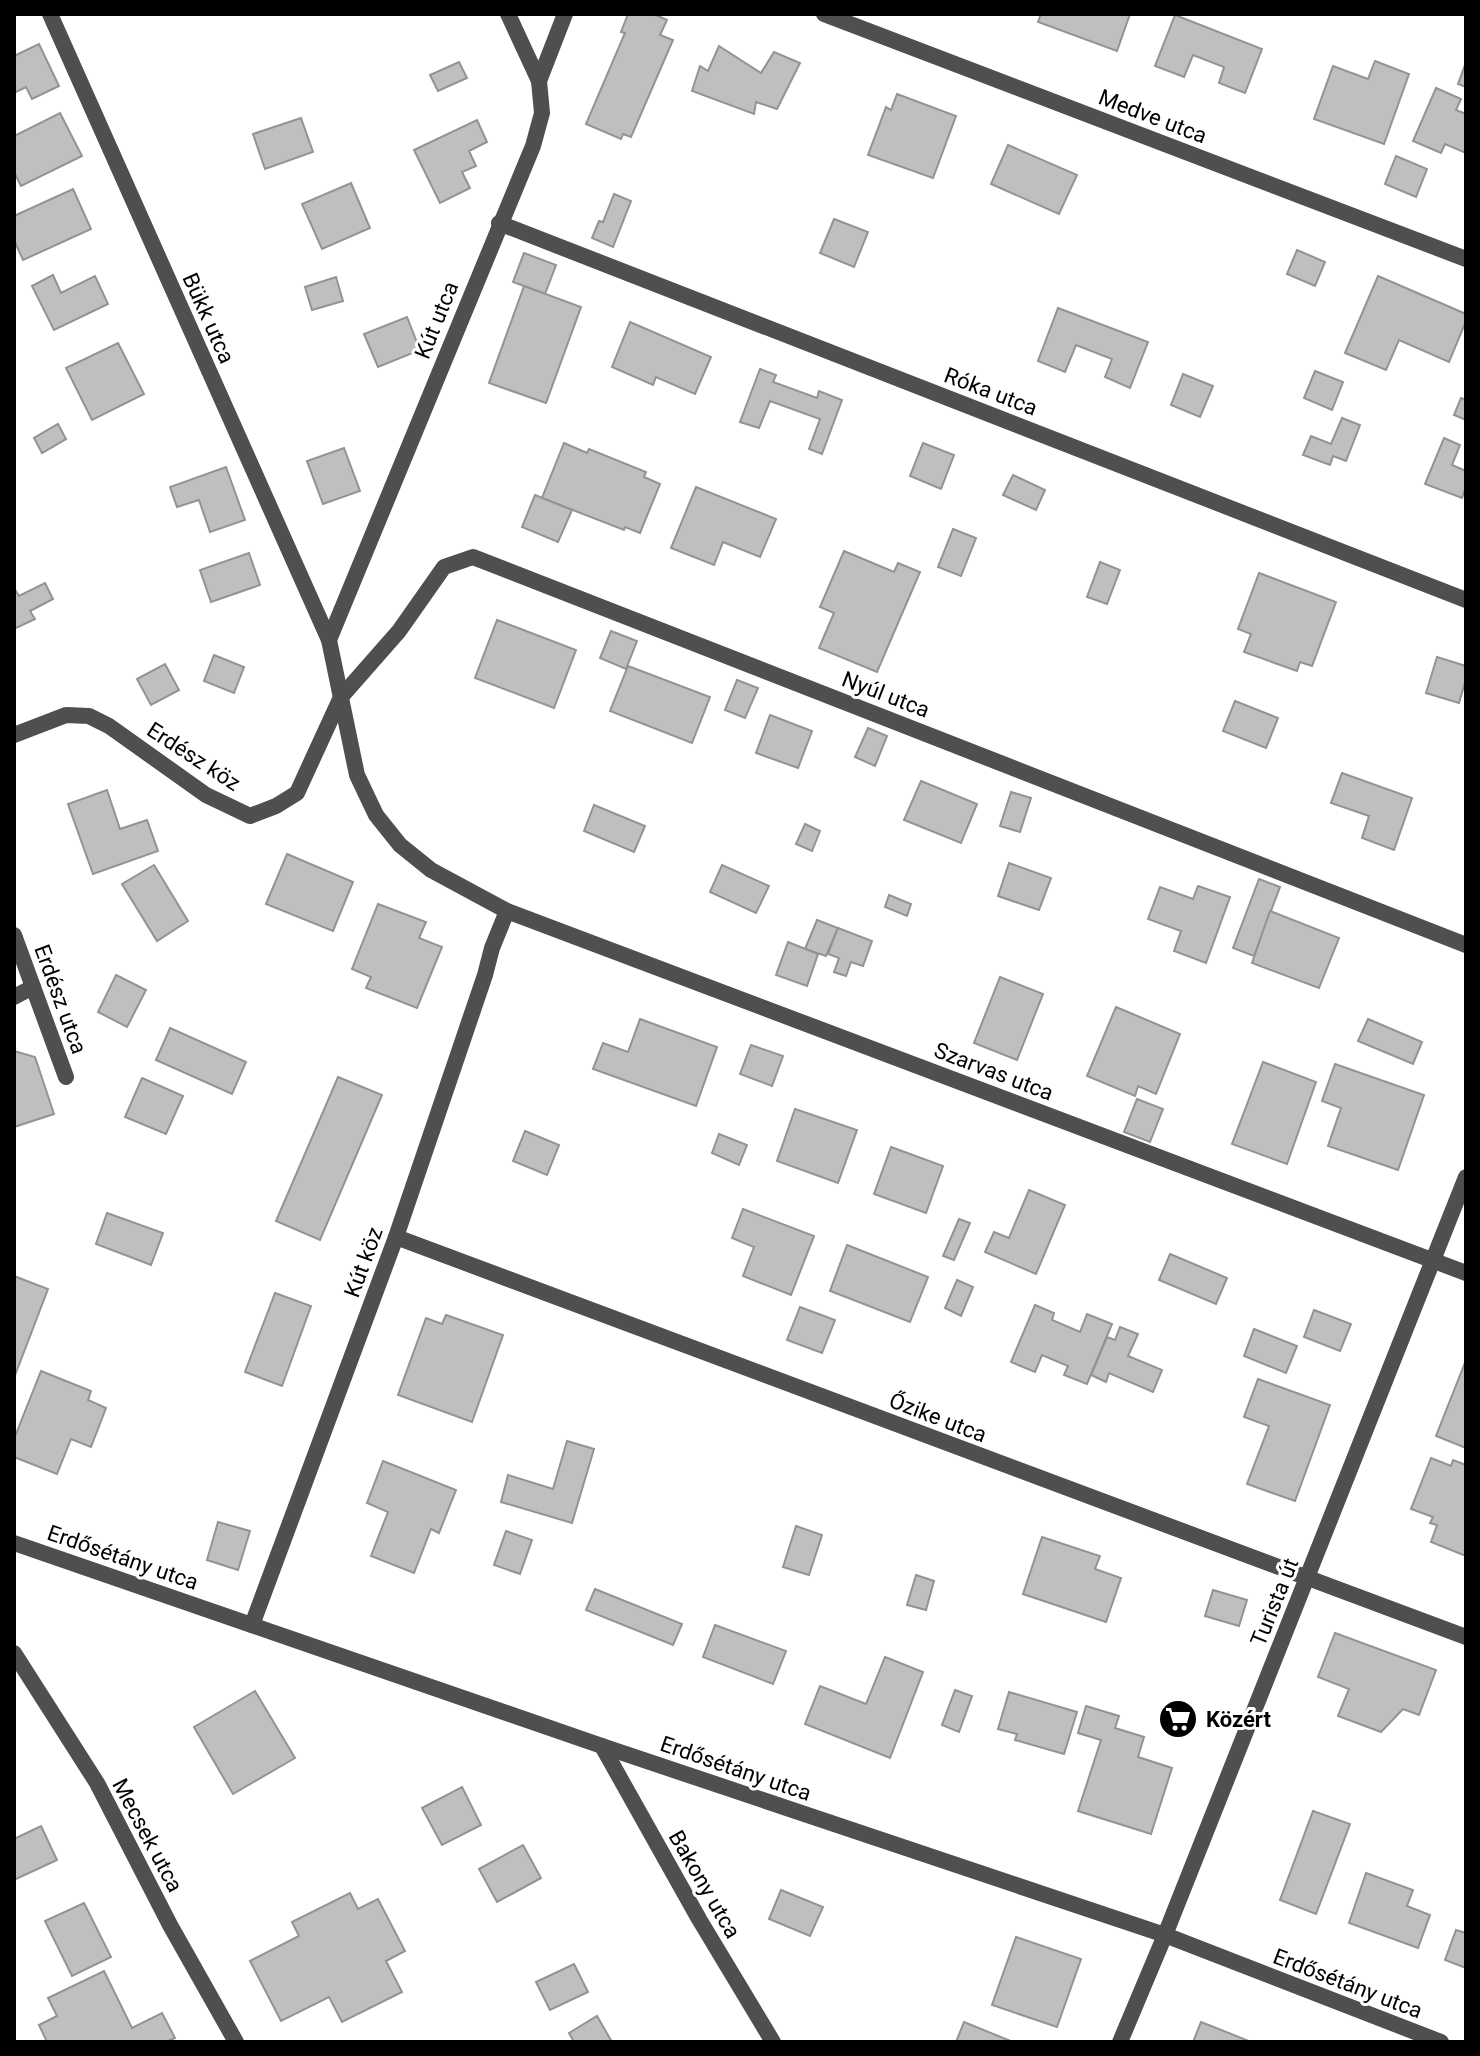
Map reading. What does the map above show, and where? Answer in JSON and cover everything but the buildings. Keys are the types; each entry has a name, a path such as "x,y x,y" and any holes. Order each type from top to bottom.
{"street":[{"name":"Bükk utca","path":"50,14 329,640 341,697"},
{"path":"508,14 539,81"},
{"name":"Kút utca","path":"329,640 533,146 542,113 539,81 565,14"},
{"name":"Medve utca","path":"824,14 1466,259"},
{"name":"Róka utca","path":"499,223 1466,600"},
{"name":"Nyúl utca","path":"341,697 399,631 444,567 473,557 1466,945"},
{"name":"Erdész köz","path":"14,735 66,715 89,716 109,726 206,795 250,816 276,806 297,793 341,697"},
{"name":"Szarvas utca","path":"341,697 357,775 376,815 400,845 431,870 507,911 1466,1273"},
{"name":"Kút köz","path":"252,1625 396,1237 507,911"},
{"name":"Erdész utca","path":"14,935 66,1077"},
{"path":"14,997 33,987"},
{"name":"Turista út","path":"1120,2042 1466,1177"},
{"name":"Őzike utca","path":"396,1237 1466,1637"},
{"name":"Erdősétány utca","path":"14,1543 602,1746 1165,1935 1441,2042"},
{"name":"Mecsek utca","path":"14,1653 97,1783 170,1925 236,2042"},
{"name":"Bakony utca","path":"602,1746 699,1919 773,2042"}],"place":[{"name":"Közért","path":"1178,1719"}]}
